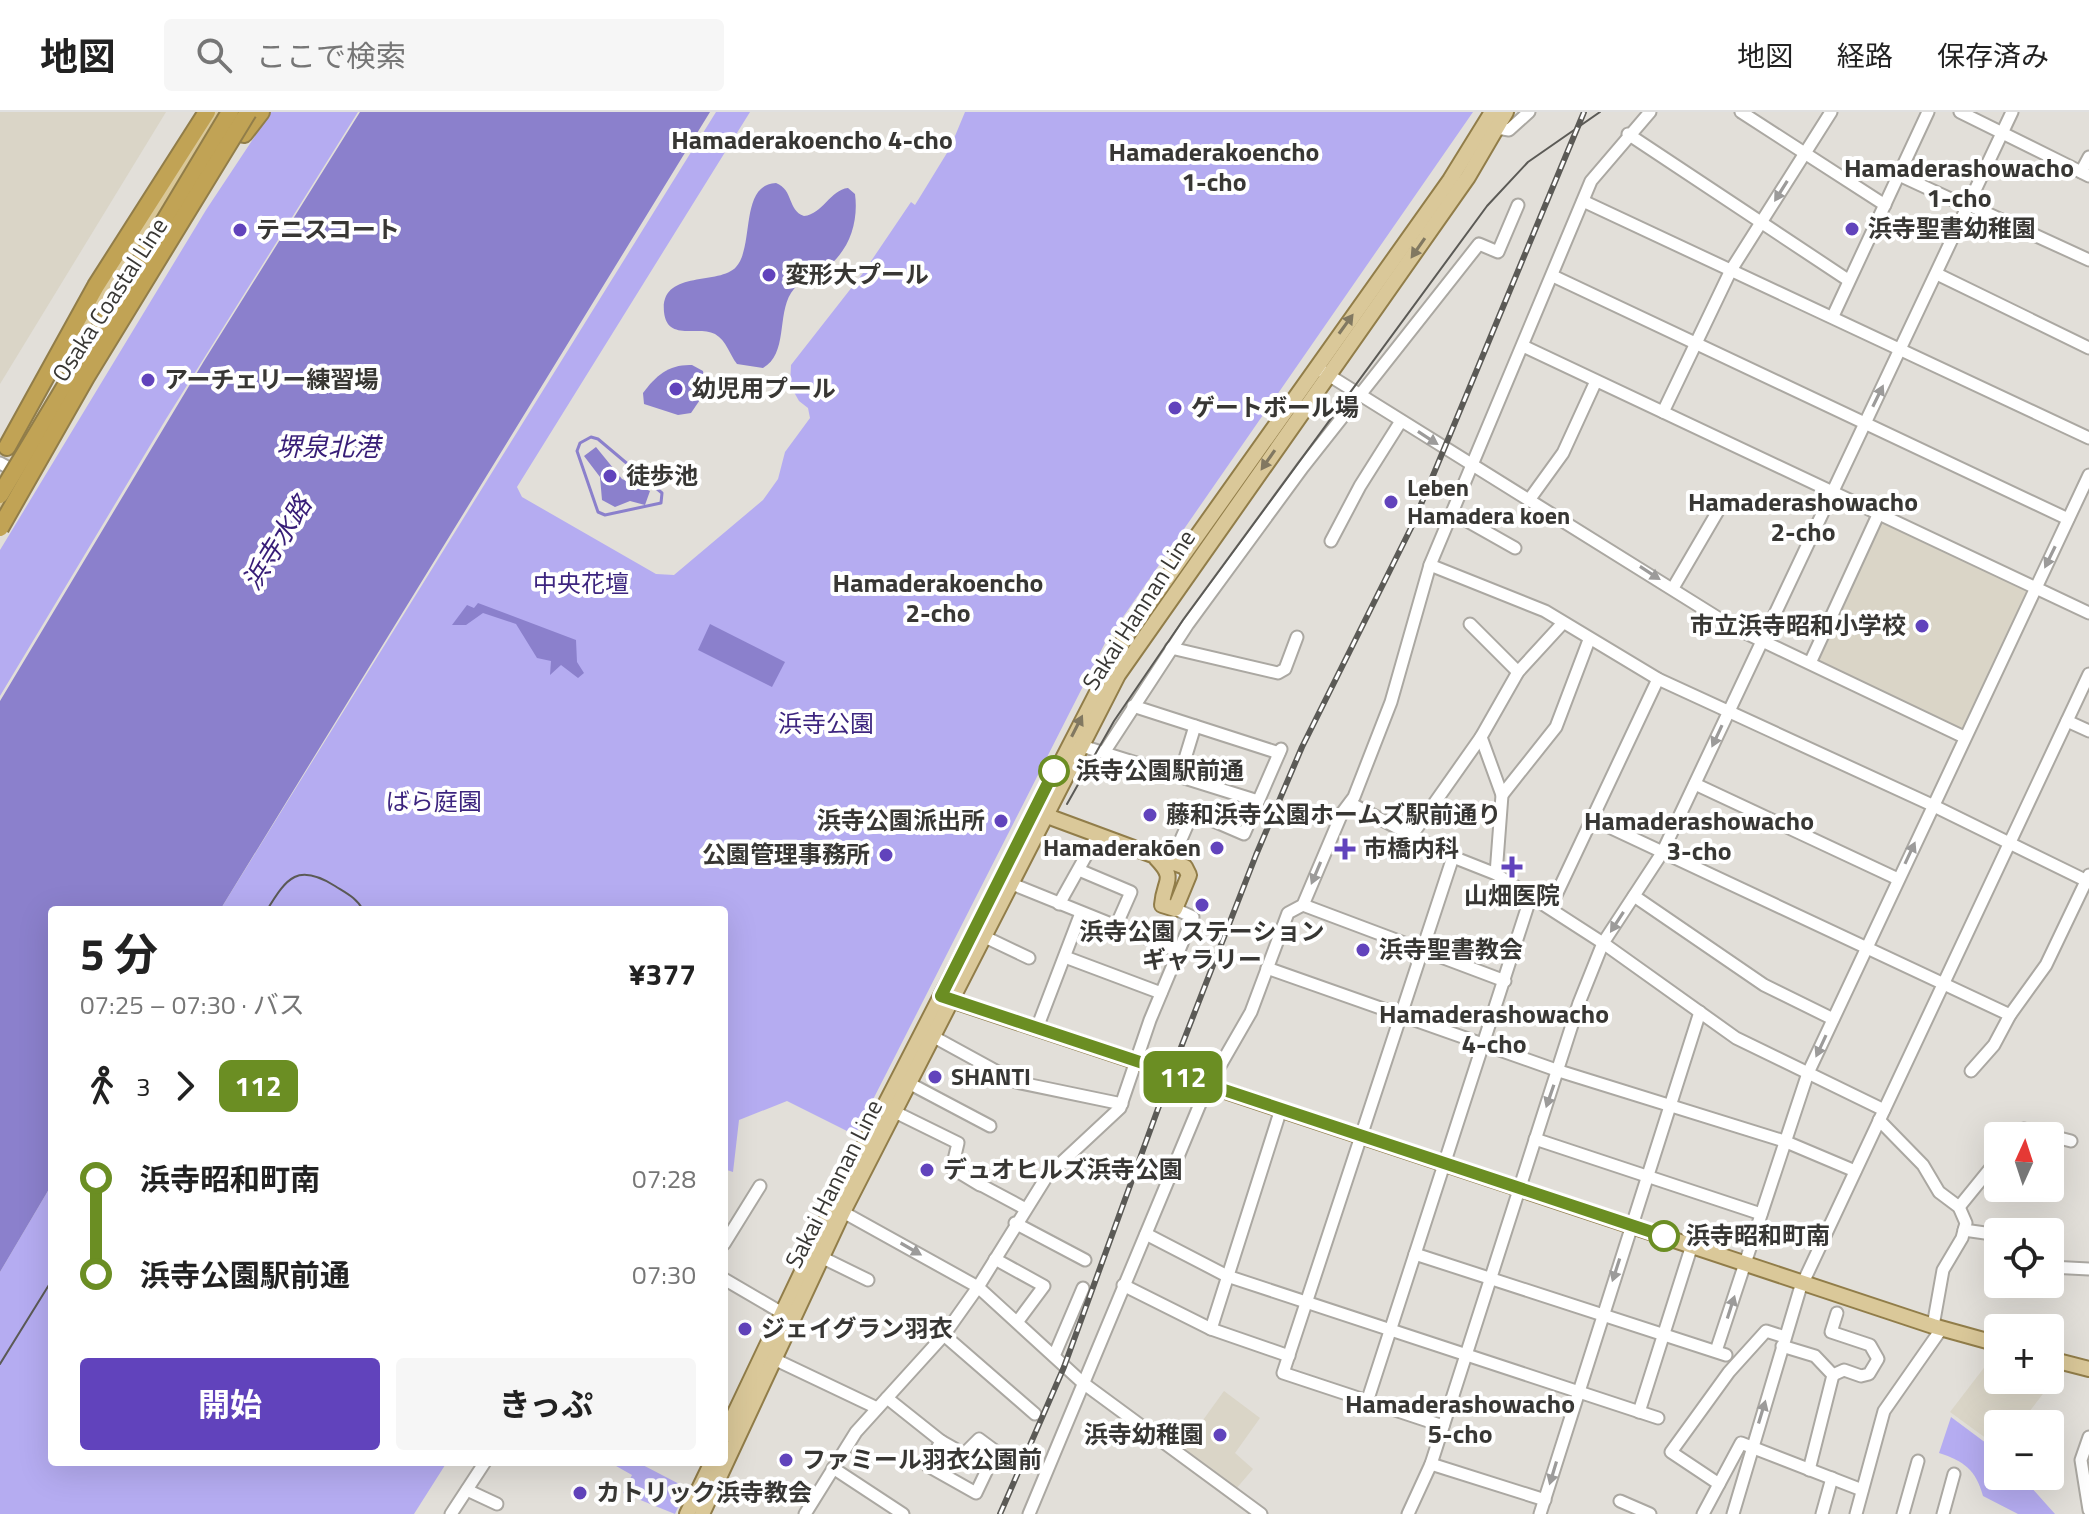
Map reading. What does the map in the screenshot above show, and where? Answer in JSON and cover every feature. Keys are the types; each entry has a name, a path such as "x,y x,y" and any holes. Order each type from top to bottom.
{"highway":[{"path":"0,493 8,464 96,286 207,112"},
{"path":"8,464 230,112"},
{"path":"0,528 86,377 248,112"},
{"path":"244,134 259,112"}],"main road":[{"name":"Osaka Coastal Line","path":"0,511 8,464 219,112"},
{"name":"Sakai Hannan Line","path":"728,1458 774,1359 787,1316 821,1257 895,1112 904,1080 934,1037 947,998 985,937 1012,884 1041,814 1130,656 1450,180 1492,112"},
{"name":"Sakai Hannan Line","path":"728,1428 1041,814 1126,636 1459,189 1506,112"},
{"name":"Osaka Coastal Line","path":"8,464 244,134"},
{"path":"1041,814 1188,869 1189,875 1175,909"},
{"path":"947,998 1984,1340"},
{"path":"2064,1363 2089,1369"},
{"path":"687,1514 710,1466"},
{"name":"Sakai Hannan Line","path":"702,1514 724,1466"}],"street":[{"path":"1497,128 1509,130 1529,112"},
{"path":"1029,1514 1208,1086 1251,1012 1288,913 1303,905 1335,826 1350,803 1391,702 1430,565 1591,181 1628,134 1650,112"},
{"path":"1741,112 1885,205"},
{"path":"1663,412 1731,270 1831,112"},
{"path":"1833,316 1928,112"},
{"path":"1960,112 2085,174 2089,157"},
{"path":"1408,1514 1431,1464 1518,1187 1559,1071 1579,1003 1603,943 1662,853 2012,112"},
{"path":"1628,134 1848,280"},
{"path":"1899,175 2089,260"},
{"path":"1583,201 2089,438"},
{"path":"1105,751 1171,648 1357,396 1479,244 1498,252 1518,205"},
{"path":"1937,274 2089,348"},
{"path":"1553,276 1866,421 2068,519"},
{"path":"1523,346 2089,613"},
{"path":"1321,371 1731,626 1964,737"},
{"path":"1529,500 1563,453 1596,381"},
{"path":"1331,541 1360,486 1401,421"},
{"path":"1415,1254 1721,1353 1746,1262 1808,1073 2089,475"},
{"path":"1673,588 1718,511"},
{"path":"1453,513 1515,548"},
{"path":"1810,663 1878,515"},
{"path":"1430,565 1461,576 1469,583 1517,598 1658,679 2088,879 2046,965 2010,1015 1994,1045 1971,1071"},
{"path":"1470,624 1518,672"},
{"path":"1412,835 1481,737 1518,672 1562,624"},
{"path":"1171,648 1278,673 1285,669 1297,637"},
{"path":"1502,795 1556,727 1589,640"},
{"path":"1733,1514 1804,1281 2089,674"},
{"path":"1550,908 1658,679"},
{"path":"1133,706 1280,751 1244,834 1193,812 1175,853 1156,858"},
{"path":"2067,721 2089,731"},
{"path":"1180,775 1195,726"},
{"path":"1481,737 1502,795 1496,874"},
{"path":"1082,746 1258,801"},
{"path":"1695,784 1898,879"},
{"path":"1350,803 1453,857 1496,874 1603,943 1736,1038 1808,1073 1882,1115 1923,1165 1939,1192 1959,1207 1966,1223 1943,1270 1938,1327 1884,1411 1856,1514"},
{"path":"1592,819 2010,1015"},
{"path":"1059,904 1097,836"},
{"path":"1443,1426 1283,1373 1453,857"},
{"path":"1079,870 1131,892 1116,926"},
{"path":"1012,884 1178,951"},
{"path":"1367,1402 1531,896"},
{"path":"1634,896 1764,985 1833,1019"},
{"path":"1303,905 1505,981"},
{"path":"809,1512 833,1468 877,1408 944,1335 978,1287 1024,1208 1047,1176 1122,1104 1161,993 1193,917 1175,909"},
{"path":"1037,1028 1081,913"},
{"path":"985,937 1029,958"},
{"path":"1065,957 1161,993"},
{"path":"1267,968 1559,1071 1784,1141 1855,1171"},
{"path":"1540,1514 1700,1012"},
{"path":"934,1037 1016,1082 1122,1104"},
{"path":"904,1080 990,1126"},
{"path":"1211,1329 1281,1109"},
{"path":"895,1112 958,1143 952,1168 1024,1208"},
{"path":"1535,1139 1761,1214"},
{"path":"2064,1139 2071,1141"},
{"path":"1959,1207 1984,1176"},
{"path":"728,1238 760,1186"},
{"path":"843,1212 978,1287 1083,1383 1261,1514"},
{"path":"1015,1223 1085,1260"},
{"path":"1964,1230 1984,1233"},
{"path":"1146,1234 1227,1276 1658,1418"},
{"path":"1639,1412 1692,1245"},
{"path":"821,1257 868,1280"},
{"path":"995,1259 1044,1286 1018,1321"},
{"path":"2064,1268 2089,1269"},
{"path":"728,1281 787,1316"},
{"path":"1123,1285 1211,1329 1289,1356"},
{"path":"1054,1356 1083,1288"},
{"path":"1833,1375 1844,1370 1861,1376 1869,1374 1878,1359 1870,1345 1831,1332 1837,1313"},
{"path":"1719,1484 1671,1452 1729,1372 1766,1331 1815,1356 1833,1375"},
{"path":"944,1335 1035,1414"},
{"path":"774,1359 877,1408"},
{"path":"1809,1470 1833,1375"},
{"path":"887,1398 941,1441 964,1454 979,1439 1014,1465"},
{"path":"2082,1514 2089,1511 2081,1460 2089,1437"},
{"path":"941,1441 928,1466 976,1493 996,1451"},
{"path":"1703,1514 1741,1443 1862,1490"},
{"path":"1903,1514 1918,1461"},
{"path":"1431,1464 1545,1500"},
{"path":"451,1514 482,1466"},
{"path":"833,1468 903,1514"},
{"path":"1944,1514 1954,1474"},
{"path":"1822,1514 1832,1478"},
{"path":"467,1490 497,1504"},
{"path":"1620,1501 1650,1514"}],"shaded area":[{"path":"0,112 166,112 0,384"},
{"name":"市立浜寺昭和小学校","path":"1878,515 2035,588 1964,737 1810,663"},
{"path":"1984,1368 1984,1394 2043,1394 2031,1410 1984,1410 1984,1437 1950,1412"},
{"name":"浜寺幼稚園","path":"1224,1391 1260,1418 1235,1453 1253,1469 1235,1490 1180,1452"}],"green space":[{"path":"271,112 358,112 166,419 0,696 0,550 206,210"},
{"name":"浜寺公園","path":"716,112 750,112 517,487 522,497 656,574 674,575 763,500 778,479 785,452 810,418 808,408 799,401 790,385 791,365 863,273 911,202 915,205 950,148 965,112 1473,112 1105,643 855,1135 787,1101 739,1120 733,1172 728,1170 728,906 222,906"},
{"path":"48,1191 48,1466 444,1466 414,1514 0,1514 0,1272"},
{"path":"1951,1417 1984,1442 1984,1490 2034,1490 2055,1514 2018,1514 1983,1496 1977,1479 1968,1468 1939,1453"},
{"path":"616,1466 645,1466 687,1488 675,1514 623,1493 632,1475"}],"water":[{"name":"堺泉北港","path":"360,112 710,112 222,906 48,906 48,1191 0,1272 0,701 204,361"},
{"name":"変形大プール","path":"776,183 786,190 795,209 804,216 848,188 855,194 856,205 850,237 839,256 822,271 797,285 791,293 776,353 763,368 737,364 715,334 671,327 664,312 665,298 671,290 692,280 728,273 736,267 742,257 757,194 764,186"},
{"name":"幼児用プール","path":"692,365 703,371 706,391 691,413 678,415 644,404 643,393 658,376 677,366"},
{"name":"徒歩池","path":"596,447 622,479 650,491 645,505 630,501 615,507 602,500 600,477 584,456"},
{"path":"478,603 576,640 577,662 584,673 578,678 561,665 550,675 551,661 537,658 516,624 483,613 466,625 452,625 467,605 474,608"},
{"path":"710,624 785,662 772,687 698,650"}],"waterway":[{"path":"591,437 598,439 662,493 661,503 605,515 598,512 577,451 580,443 591,437"}],"tram line":[{"path":"1067,804 1114,721 1183,620 1487,206 1528,162 1600,112"},
{"path":"270,906 288,882 302,875 322,879 361,906"},
{"path":"0,1364 48,1286"}],"railway":[{"path":"1000,1514 1064,1367 1171,1073 1256,855 1302,747 1412,526 1584,112"}],"bus line":[{"name":"112","path":"1054,771 941,996 1664,1236"}],"place":[{"name":"浜寺聖書幼稚園","path":"1852,229"},
{"name":"テニスコート","path":"240,230"},
{"name":"変形大プール","path":"769,275"},
{"name":"アーチェリー練習場","path":"148,380"},
{"name":"幼児用プール","path":"676,389"},
{"name":"ゲートボール場","path":"1175,408"},
{"name":"徒歩池","path":"610,476"},
{"name":"Leben Hamadera koen","path":"1391,502"},
{"name":"市立浜寺昭和小学校","path":"1922,626"},
{"name":"浜寺公園駅前通","path":"1054,771"},
{"name":"藤和浜寺公園ホームズ駅前通り","path":"1150,815"},
{"name":"浜寺公園派出所","path":"1001,821"},
{"name":"Hamaderakōen","path":"1217,848"},
{"name":"市橋内科","path":"1345,849"},
{"name":"公園管理事務所","path":"886,855"},
{"name":"山畑医院","path":"1512,867"},
{"name":"浜寺公園 ステーション ギャラリー","path":"1202,905"},
{"name":"浜寺聖書教会","path":"1363,950"},
{"name":"SHANTI","path":"935,1077"},
{"name":"デュオヒルズ浜寺公園","path":"927,1170"},
{"name":"浜寺昭和町南","path":"1664,1236"},
{"name":"ジェイグラン羽衣","path":"745,1329"},
{"name":"浜寺幼稚園","path":"1220,1435"},
{"name":"ファミール羽衣公園前","path":"786,1460"},
{"name":"カトリック浜寺教会","path":"580,1493"}],"district":[{"name":"Hamaderakoencho 4-cho","path":"812,140"},
{"name":"Hamaderakoencho 1-cho","path":"1214,167"},
{"name":"Hamaderashowacho 1-cho","path":"1959,183"},
{"name":"Hamaderashowacho 2-cho","path":"1803,517"},
{"name":"Hamaderakoencho 2-cho","path":"938,598"},
{"name":"Hamaderashowacho 3-cho","path":"1699,836"},
{"name":"Hamaderashowacho 4-cho","path":"1494,1029"},
{"name":"Hamaderashowacho 5-cho","path":"1460,1419"}],"water label":[{"name":"浜寺水路","path":"277,543"}],"park label":[{"name":"中央花壇","path":"581,584"},
{"name":"ばら庭園","path":"434,802"}]}
